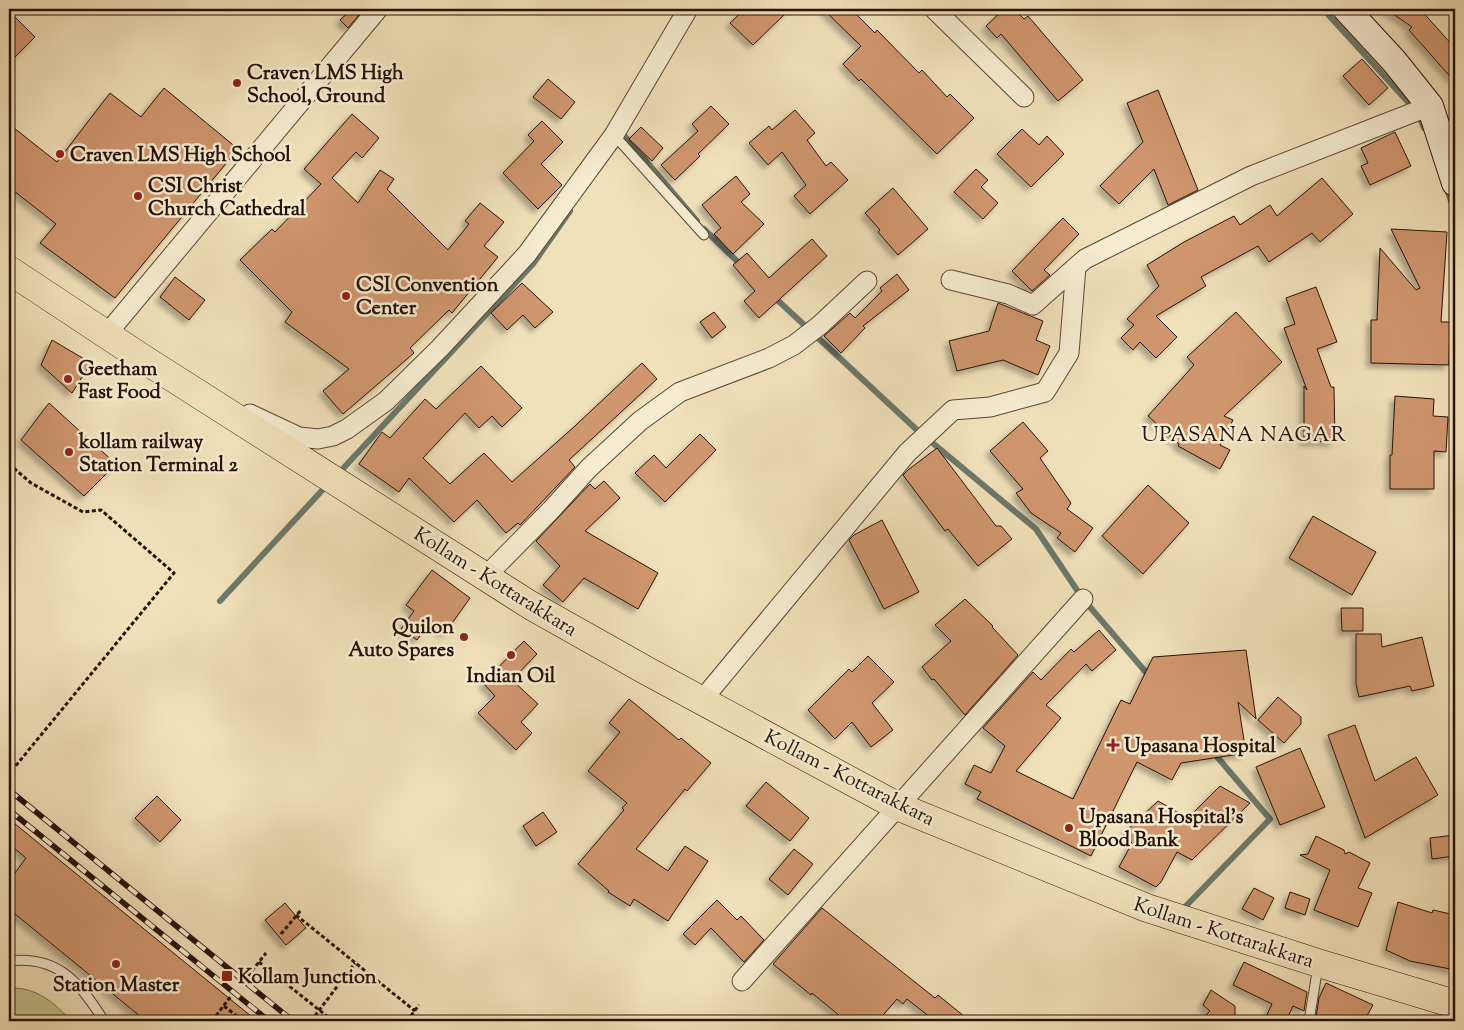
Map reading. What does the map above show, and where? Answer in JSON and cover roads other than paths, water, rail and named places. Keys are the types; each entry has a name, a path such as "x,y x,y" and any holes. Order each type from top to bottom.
{"main road":[{"name":"Kollam - Kottarakkara","path":"9,270 106,335 530,605 897,806 1147,908 1318,963 1455,1004"}],"street":[{"path":"106,335 378,9"},
{"path":"226,411 244,412 299,437 318,439 333,436 347,429 386,401 440,348 527,254 614,135 688,9"},
{"path":"934,9 1024,97"},
{"path":"1346,9 1394,61 1430,106 1455,183"},
{"path":"951,280 1008,294 1034,305 1086,259 1251,176 1430,106"},
{"path":"702,700 907,453 953,410 990,406 1045,392 1069,352 1076,267"},
{"path":"486,576 552,510 589,468 640,421 680,392 769,358 794,345 820,325 867,281"},
{"path":"742,981 1083,599"}],"lane":[{"path":"614,135 704,234"},
{"path":"9,961 40,961 72,979 82,989 104,1021"},
{"path":"1309,1021 1318,963"}],"waterway":[{"path":"1323,9 1418,113 1424,128"},
{"path":"624,130 622,133 697,221"},
{"path":"1446,187 1455,212"},
{"path":"337,475 533,264 570,211"},
{"path":"704,229 743,267"},
{"path":"772,295 917,430 1036,529 1083,599 1150,677"},
{"path":"220,601 328,484"},
{"path":"1184,908 1270,819 1213,752"}],"railway":[{"path":"9,790 293,1021"},
{"path":"9,810 269,1021"}],"place":[{"name":"Craven LMS High School, Ground","path":"237,83"},
{"name":"Craven LMS High School","path":"60,154"},
{"name":"CSI Christ Church Cathedral","path":"138,196"},
{"name":"CSI Convention Center","path":"346,296"},
{"name":"Geetham Fast Food","path":"68,379"},
{"name":"kollam railway Station Terminal 2","path":"69,452"},
{"name":"Quilon Auto Spares","path":"464,637"},
{"name":"Indian Oil","path":"511,655"},
{"name":"Upasana Hospital","path":"1113,745"},
{"name":"Upasana Hospital's Blood Bank","path":"1069,828"},
{"name":"Station Master","path":"116,964"},
{"name":"Kollam Junction","path":"227,976"}],"district":[{"name":"UPASANA NAGAR","path":"1244,434"}]}
